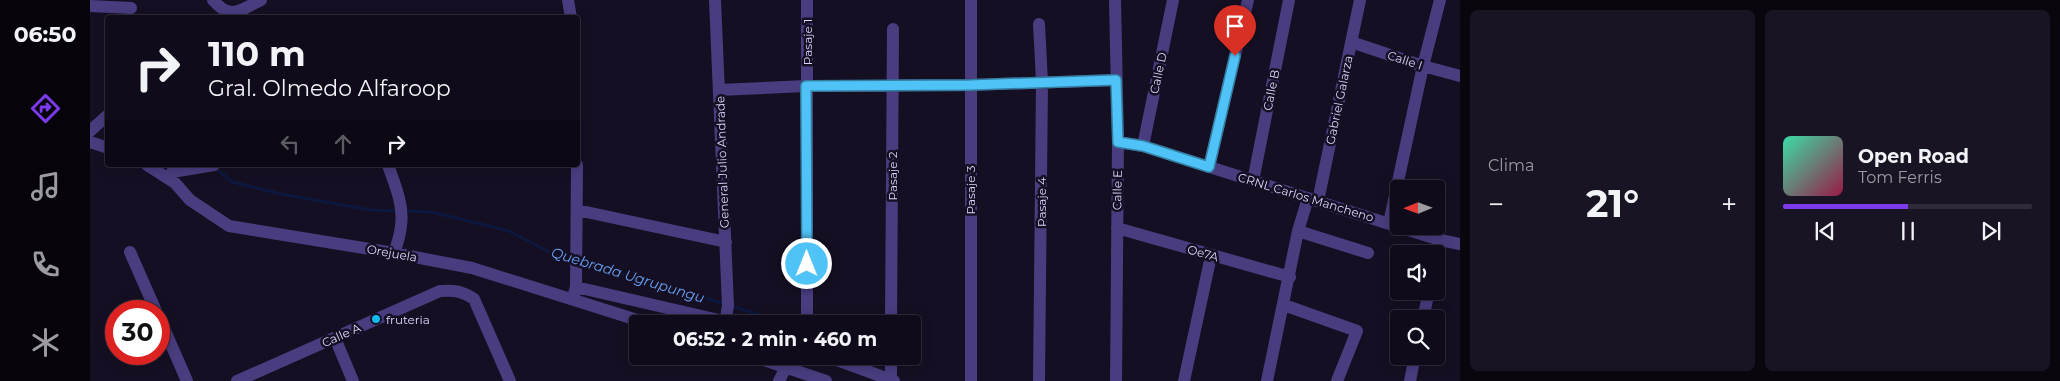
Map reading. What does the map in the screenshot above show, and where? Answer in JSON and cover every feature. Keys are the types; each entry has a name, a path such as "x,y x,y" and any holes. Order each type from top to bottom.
{"street":[{"path":"213,0 227,13 233,13 261,0"},
{"path":"568,0 570,15"},
{"name":"General Julio Andrade","path":"715,0 729,315"},
{"name":"Pasaje 1","path":"807,0 807,315"},
{"name":"Pasaje 3","path":"970,381 971,0"},
{"name":"Calle E","path":"1115,0 1118,142 1116,381"},
{"name":"Calle D","path":"1143,146 1173,0"},
{"path":"1209,167 1248,0"},
{"name":"Calle B","path":"1253,181 1290,0"},
{"name":"Gabriel Galarza","path":"1270,380 1298,231 1313,199 1360,0"},
{"path":"1389,223 1423,66 1440,0"},
{"path":"90,6 131,9"},
{"name":"Pasaje 4","path":"1039,24 1042,82 1039,381"},
{"name":"Pasaje 2","path":"891,315 893,28"},
{"name":"Calle I","path":"1351,42 1460,76"},
{"path":"719,90 806,86 970,85 1116,80"},
{"path":"90,131 105,118"},
{"path":"90,142 105,147"},
{"name":"CRNL Carlos Mancheno","path":"1118,142 1143,146 1440,240 1460,244"},
{"name":"Orejuela","path":"153,167 172,173 190,200 229,226 472,268 629,318"},
{"path":"172,173 204,167"},
{"path":"389,167 400,201 402,214 401,227 394,253"},
{"path":"572,301 576,287 576,167"},
{"path":"576,210 726,242"},
{"name":"Oe7A","path":"1117,228 1290,277"},
{"path":"1298,231 1368,253"},
{"path":"1439,245 1440,240"},
{"path":"130,252 151,300"},
{"path":"1184,381 1211,256"},
{"path":"576,287 695,315"},
{"name":"Calle A","path":"237,381 440,291 455,290 466,293 474,299 510,381"},
{"path":"1284,305 1357,331 1337,381"},
{"path":"335,338 353,381"},
{"path":"170,342 187,381"},
{"path":"775,365 826,381"},
{"path":"850,365 892,381 891,365"},
{"path":"1410,381 1413,365"},
{"path":"779,381 785,369"}],"waterway":[{"name":"Quebrada Ugrupungu","path":"214,167 232,182 281,194 371,210 398,211"},
{"name":"Quebrada Ugrupungu","path":"404,211 432,212 509,231 555,255 574,260"},
{"name":"Quebrada Ugrupungu","path":"580,262 725,304"},
{"name":"Quebrada Ugrupungu","path":"731,306 761,315"}],"place":[{"name":"fruteria","path":"376,319"}],"route":[{"path":"807,264 806,86 970,85 1116,80 1118,142 1143,146 1209,167 1235,56"}]}
